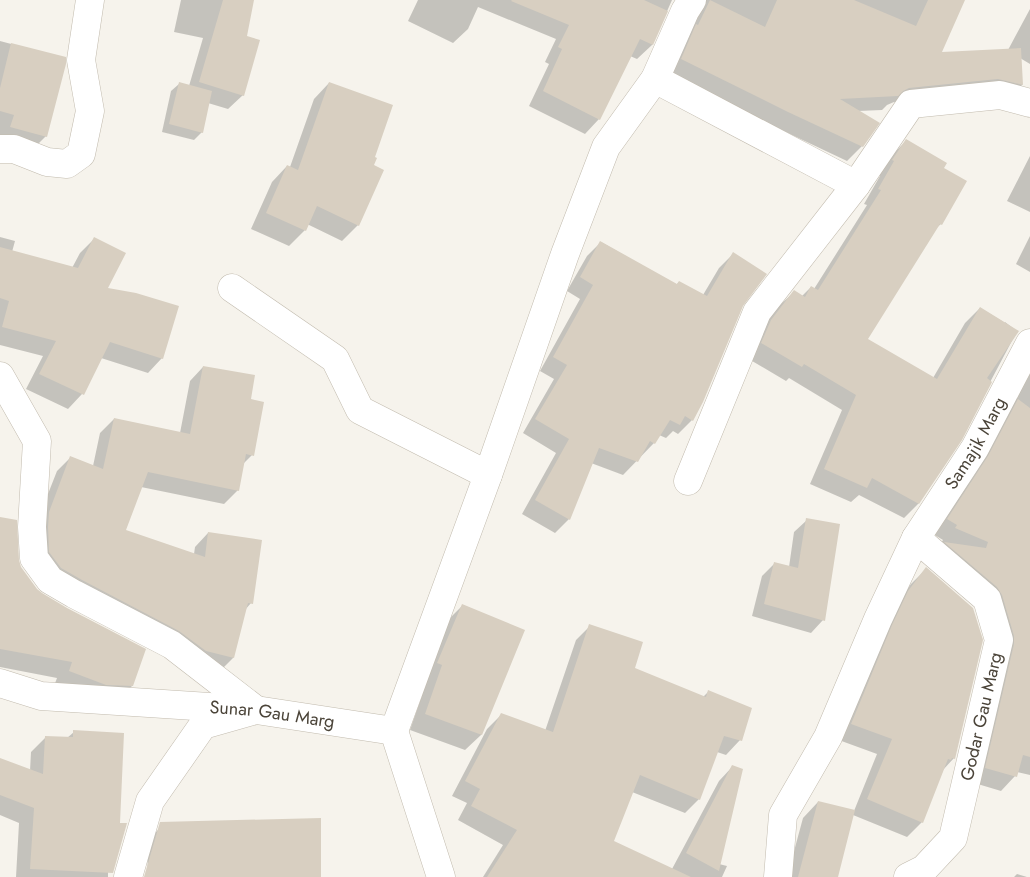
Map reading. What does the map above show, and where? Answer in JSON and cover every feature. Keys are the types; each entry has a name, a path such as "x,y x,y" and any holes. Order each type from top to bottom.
{"street":[{"path":"0,149 14,149 47,162 67,164 81,154 90,111 81,60 90,0"},
{"path":"441,877 394,731 488,475 565,254 606,147 655,79 681,4"},
{"path":"655,79 856,185"},
{"path":"688,480 758,312 856,185 911,104 1000,95 1030,103"},
{"path":"232,288 335,359 360,410 488,475"},
{"name":"Samajik Marg","path":"778,877 783,815 828,737 878,619 916,538 975,448 1030,343"},
{"path":"0,376 37,441 32,527 34,558 50,580 172,645 256,710"},
{"name":"Godar Gau Marg","path":"908,877 924,869 954,838 999,640 986,599 916,538"},
{"name":"Sunar Gau Marg","path":"0,683 41,696 256,710 394,731"},
{"path":"128,877 150,801 203,725 256,710"}],"building":[{"path":"223,0 254,0 247,36 260,40 244,96 199,82"},
{"path":"512,0 644,0 668,11 653,45 640,39 600,120 543,91 562,49 558,47 569,25"},
{"path":"710,0 765,27 777,0 854,0 916,26 928,0 965,0 942,52 1021,48 1023,85 998,79 909,88 898,96 840,99 880,123 863,147 681,59 696,24 698,25"},
{"path":"11,43 66,57 66,64 47,137 10,127 14,115 0,111 0,88"},
{"path":"179,82 212,91 203,133 169,124"},
{"path":"329,82 393,105 375,157 377,158 374,165 384,170 359,226 317,206 306,231 266,213 287,165 298,170"},
{"path":"906,139 947,163 944,168 967,181 942,225 940,224 868,339 937,379 980,307 1019,331 987,378 992,382 962,440 919,504 872,478 867,488 824,469 856,395 804,364 802,367 761,343 771,320 794,290 805,297 811,286 818,290 881,190 878,189 894,161 892,160"},
{"path":"94,237 126,253 108,288 136,293 179,306 163,359 110,342 84,395 39,374 56,341 2,327 9,301 0,298 0,247 78,268"},
{"path":"600,241 677,284 679,281 707,296 733,252 767,274 743,306 703,402 693,421 685,416 680,425 670,420 655,444 650,441 638,462 599,448 570,520 535,500 569,439 535,419 567,365 553,357 593,285 580,277"},
{"path":"203,366 255,375 251,399 264,402 254,456 246,454 239,491 148,472 126,530 205,557 208,532 262,540 253,604 248,603 234,658 206,651 179,631 61,568 49,552 49,512 70,456 103,469 114,418 190,434"},
{"path":"1018,399 1030,408 1030,757 1023,755 1017,777 985,768 1014,644 1014,636 1002,595 997,587 944,542 986,548 988,542 955,528 957,525 947,519 988,456"},
{"path":"0,517 17,520 21,567 37,589 67,608 146,649 133,686 106,685 69,671 72,662 0,649"},
{"path":"806,518 840,524 825,621 764,604 774,562 798,568"},
{"path":"926,567 973,608 983,640 955,759 948,759 923,823 867,799 892,739 851,724 908,591"},
{"path":"462,604 525,630 482,735 425,714 442,665 437,663"},
{"path":"589,624 643,642 635,668 706,697 708,690 752,708 742,741 724,736 700,800 640,775 614,841 691,877 487,877 517,830 471,806 480,789 465,781 501,713 553,732"},
{"path":"73,730 124,733 120,823 127,823 113,873 30,869 34,808 0,795 0,758 43,774 45,736 73,737"},
{"path":"732,765 743,769 719,871 686,853"},
{"path":"818,801 855,810 838,877 798,877"},
{"path":"321,818 321,877 144,877 160,822"}]}
